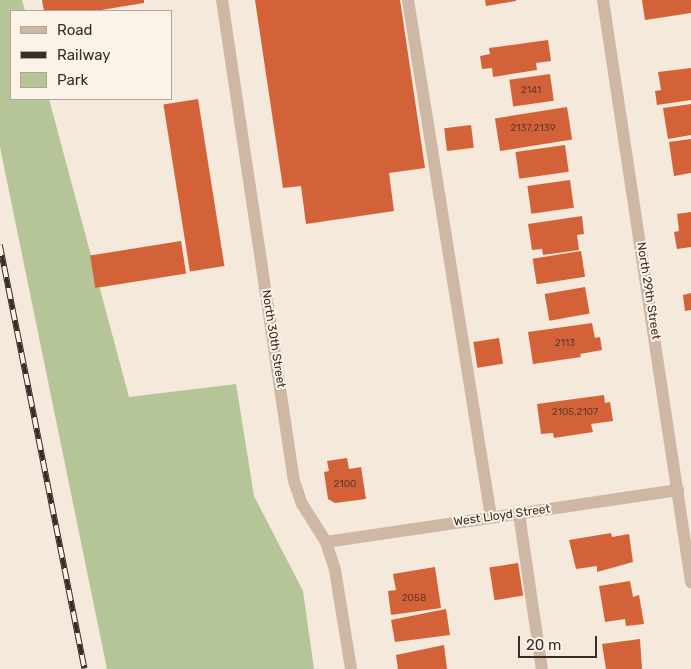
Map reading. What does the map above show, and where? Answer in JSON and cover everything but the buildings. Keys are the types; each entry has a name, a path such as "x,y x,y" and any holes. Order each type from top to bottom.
{"street":[{"name":"North 30th Street","path":"222,0 294,481 302,504 326,542 335,570 351,669"},
{"path":"408,0 491,518"},
{"name":"North 29th Street","path":"604,0 691,582"},
{"name":"West Lloyd Street","path":"326,542 678,490"},
{"path":"519,514 542,669"}],"green space":[{"path":"0,0 22,0 25,10 10,10 10,100 49,100 129,397 236,384 254,496 303,591 314,669 107,669 0,147"}],"railway":[{"path":"0,245 85,669"}]}
